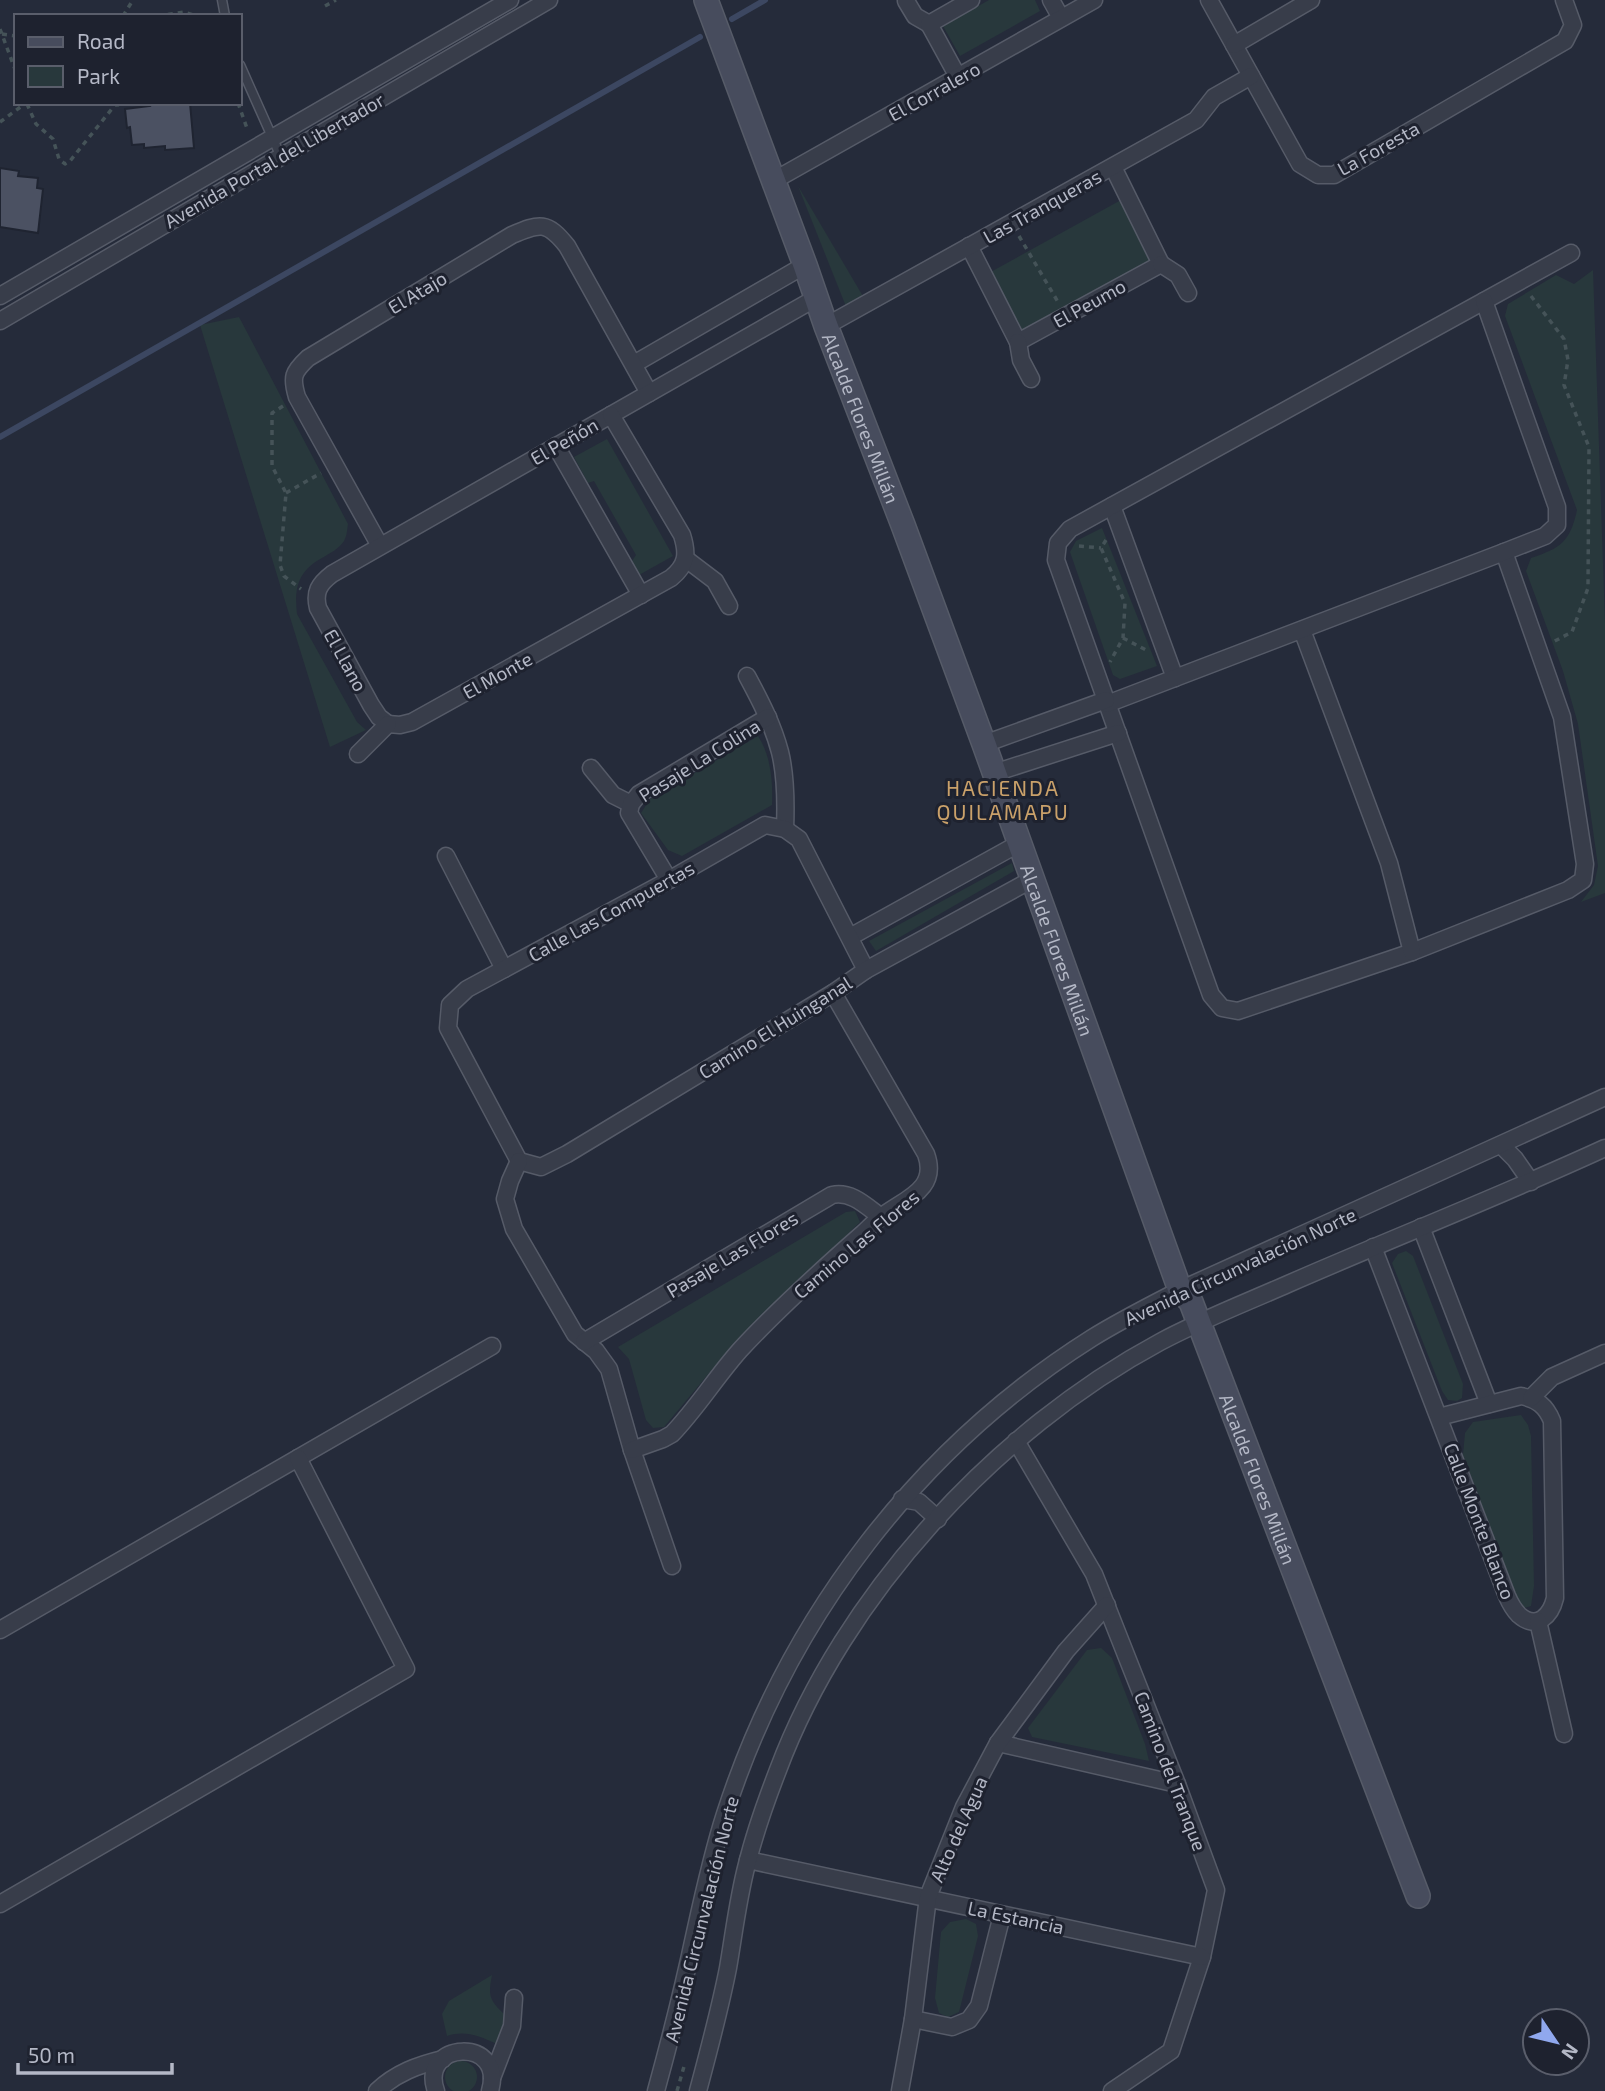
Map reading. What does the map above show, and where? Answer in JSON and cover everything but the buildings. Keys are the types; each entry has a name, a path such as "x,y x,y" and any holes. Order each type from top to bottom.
{"street":[{"name":"Avenida Portal del Libertador","path":"0,296 510,0"},
{"name":"Avenida Portal del Libertador","path":"0,321 549,0"},
{"name":"Alcalde Flores Millán","path":"706,0 984,744 1180,1290 1191,1302 1419,1896"},
{"path":"929,24 971,0"},
{"path":"1051,0 1061,18"},
{"name":"El Corralero","path":"773,181 1094,0"},
{"name":"La Foresta","path":"1209,0 1300,164 1318,175 1334,175 1565,41 1573,25 1564,0"},
{"path":"1234,45 1311,0"},
{"path":"906,1 915,16 929,24 958,77"},
{"name":"Las Tranqueras","path":"826,326 1196,120 1214,97 1251,76"},
{"path":"1113,167 1161,264 1178,275 1188,293"},
{"name":"El Atajo","path":"297,397 293,376 308,358 512,235 530,227 545,226 557,234 567,246 649,393"},
{"path":"969,246 1018,342 1021,360 1031,379"},
{"path":"1504,552 1562,718 1585,864 1583,880 1568,890 1412,952 1238,1012 1222,1008 1211,995 1056,561 1058,543 1070,529 1115,513 1571,253"},
{"name":"El Peumo","path":"1018,342 1161,264"},
{"path":"634,364 805,265"},
{"name":"El Peñón","path":"316,594 332,574 816,298"},
{"path":"984,744 1175,678 1545,536 1557,525 1557,507 1484,301"},
{"path":"297,397 380,546"},
{"path":"611,415 682,535 686,559 715,581 729,606"},
{"path":"556,446 641,595"},
{"path":"1115,513 1175,678"},
{"name":"El Monte","path":"388,724 412,722 671,578 680,571 686,559"},
{"name":"El Llano","path":"316,594 318,608 370,705 388,724"},
{"path":"1302,630 1389,863 1412,952"},
{"name":"Pasaje La Colina","path":"747,676 768,717 781,753 786,803 785,829"},
{"name":"Pasaje La Colina","path":"669,880 629,813 631,804 639,794 768,717"},
{"path":"358,754 388,724"},
{"path":"994,773 1118,733"},
{"name":"Pasaje La Colina","path":"591,768 613,795 631,804"},
{"name":"Calle Las Compuertas","path":"519,1161 448,1028 450,1005 467,989 765,825 785,829"},
{"path":"785,829 799,839 866,970"},
{"path":"850,937 1018,844"},
{"path":"446,856 504,969"},
{"name":"Camino El Huinganal","path":"519,1161 541,1167 567,1154 833,993 866,970 1031,880"},
{"name":"Camino Las Flores","path":"632,1450 673,1434 758,1331 881,1217 920,1191 926,1183 930,1163 926,1154 833,993"},
{"name":"Avenida Circunvalación Norte","path":"656,2091 674,2028 710,1866 724,1815 746,1754 784,1671 810,1626 853,1560 902,1499 946,1454 1011,1396 1093,1338 1180,1290 1605,1097"},
{"path":"1501,1145 1531,1182"},
{"name":"Avenida Circunvalación Norte","path":"698,2091 722,1997 748,1860 779,1766 799,1721 822,1677 875,1594 905,1555 971,1483 1050,1413 1122,1364 1199,1323 1605,1148"},
{"path":"519,1161 505,1199 514,1229 575,1334 609,1369 632,1450 672,1566"},
{"name":"Pasaje Las Flores","path":"584,1342 832,1195 851,1195 881,1217"},
{"path":"1421,1227 1489,1404"},
{"name":"Calle Monte Blanco","path":"1373,1247 1507,1597 1520,1616 1532,1622 1538,1621"},
{"path":"0,1630 492,1346"},
{"path":"1564,1734 1538,1621 1550,1613 1555,1598 1552,1421 1545,1408 1531,1398 1552,1377 1605,1353"},
{"name":"Calle Monte Blanco","path":"1439,1417 1521,1396 1531,1398"},
{"name":"Camino del Tranque","path":"1016,1441 1094,1574 1216,1891 1202,1957 1171,2051 1112,2091"},
{"path":"0,1904 406,1670 298,1458"},
{"path":"902,1499 919,1502 938,1519"},
{"name":"Alto del Agua","path":"900,2091 913,2019 928,1897 964,1807 998,1743 1066,1651 1107,1605"},
{"path":"998,1743 1177,1784"},
{"name":"La Estancia","path":"748,1860 1202,1957"},
{"path":"913,2019 952,2027 969,2020 979,2006 1002,1915"},
{"path":"491,2085 512,2026 514,1998"},
{"path":"377,2091 386,2082 416,2065 443,2059 460,2050 469,2051 485,2061 491,2069 491,2085"},
{"path":"436,2091 434,2076 443,2059"}],"lane":[{"path":"242,70 281,157"}],"path":[{"path":"325,6 336,0"},
{"path":"171,14 190,14"},
{"path":"1,31 14,67"},
{"path":"0,122 25,105"},
{"path":"26,105 36,124 53,138 59,159 65,164 113,105"},
{"path":"239,105 255,148"},
{"path":"1012,223 1066,316"},
{"path":"1519,282 1564,339 1568,360 1564,385 1589,447 1588,588 1572,632 1538,649"},
{"path":"297,397 272,413 272,466 286,493 280,565 284,576 316,594"},
{"path":"286,493 334,466"},
{"path":"1100,683 1123,638 1125,603 1101,548 1115,513"}],"green space":[{"path":"989,0 1035,0 1040,11 960,56 943,26"},
{"path":"798,186 864,298 847,309"},
{"path":"1121,200 1155,261 1020,335 987,274"},
{"path":"1593,270 1605,623 1605,893 1581,902 1594,885 1598,866 1578,724 1563,671 1526,571 1531,558 1550,551 1563,542 1571,530 1577,510 1505,316 1508,304 1556,275 1574,284"},
{"path":"239,317 348,524 342,544 308,569 299,581 296,596 297,614 357,722 366,730 330,747 200,325"},
{"path":"607,439 673,556 639,575 632,561 636,555 594,481 588,483 574,457"},
{"path":"1102,528 1157,666 1120,679 1113,675 1070,552 1076,541"},
{"path":"758,736 770,769 772,805 682,856 668,850 641,813 650,799"},
{"path":"1012,863 1014,871 876,951 869,941"},
{"path":"855,1211 860,1222 726,1353 664,1427 653,1428 646,1420 629,1359 618,1347 846,1212"},
{"path":"1406,1251 1413,1256 1463,1384 1462,1398 1457,1401 1448,1400 1442,1391 1392,1263 1398,1254"},
{"path":"1521,1415 1531,1436 1534,1586 1531,1606 1524,1608 1517,1598 1463,1455 1465,1433 1473,1422"},
{"path":"1101,1648 1112,1658 1149,1761 1032,1737 1028,1728 1087,1650"},
{"path":"966,1919 976,1924 978,1936 959,2012 948,2017 939,2013 935,1998 941,1932 950,1922"},
{"path":"492,1975 491,1997 504,2014 505,2028 497,2044 466,2034 447,2036 442,2014 449,2001"},
{"path":"455,2062 467,2062 476,2071 476,2083 467,2092 455,2092 446,2083 446,2071"}],"waterway":[{"path":"732,19 765,0"},
{"path":"0,437 700,37"}],"district":[{"name":"HACIENDA QUILAMAPU","path":"1003,799"}]}
